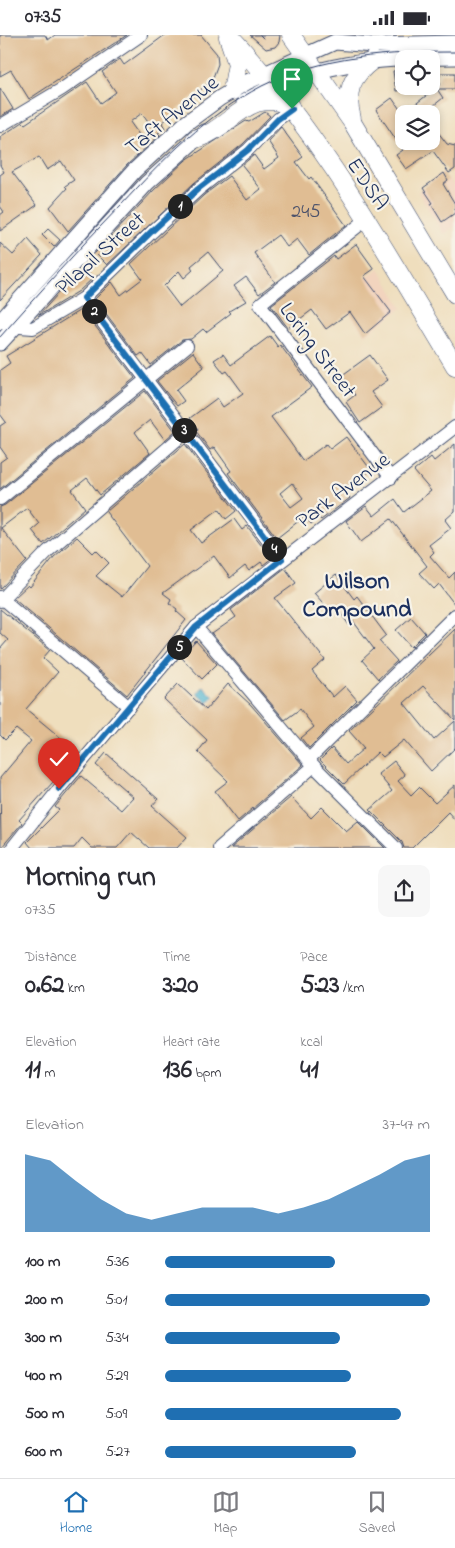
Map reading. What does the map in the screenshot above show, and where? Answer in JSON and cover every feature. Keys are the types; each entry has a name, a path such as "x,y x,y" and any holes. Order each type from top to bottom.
{"highway":[{"name":"EDSA","path":"228,35 270,80 291,107 367,219 455,366"},
{"path":"228,35 236,64 232,91"},
{"name":"EDSA","path":"290,35 318,71 352,122 455,294"},
{"path":"352,122 348,102 350,89 354,78 373,60"},
{"path":"195,139 204,137 235,114 259,102 278,100 291,107"}],"main road":[{"name":"Taft Avenue","path":"5,319 195,139 270,80 306,55 330,44 341,42 374,45 455,43"},
{"name":"Taft Avenue","path":"0,343 5,319 134,171 186,123 232,91 270,80 373,60 455,57"}],"street":[{"path":"0,127 62,89 141,35"},
{"name":"Pilapil Street","path":"5,319 33,328 84,298 152,231 198,189 248,150 291,107"},
{"name":"Loring Street","path":"367,219 260,304 391,478"},
{"path":"84,298 282,559"},
{"path":"0,499 187,346"},
{"name":"Park Avenue","path":"12,848 196,627 455,427"},
{"path":"129,707 1,599 48,551 186,432"},
{"path":"219,848 311,762 455,615"},
{"path":"196,627 311,762 396,848"}],"shaded area":[{"path":"443,172 455,187 455,226 444,234 418,192"},
{"path":"379,268 402,308 365,335 339,299"}],"water":[{"path":"203,686 214,697 208,703 197,693"}],"building":[{"path":"0,35 45,35 48,40 55,35 127,35 29,99 11,70 0,76"},
{"path":"165,35 201,35 217,54 218,64 212,80 162,123 165,128 158,133 160,135 127,165 68,231 50,207 67,188 65,186 74,180 61,161 47,170 39,157 12,172 37,205 0,231 0,215 4,212 0,206 0,175 4,172 0,165 0,137 23,122 25,124 87,82 101,103 116,92 102,72 120,59 124,65","holes":["142,113 153,128 142,139 130,122"]},
{"path":"250,35 280,35 279,42 275,47 266,49"},
{"path":"441,73 455,73 455,89 440,89"},
{"path":"0,88 13,109 0,117"},
{"path":"440,94 443,98 434,105 414,105 427,95"},
{"path":"392,98 397,105 395,105 395,138 376,110"},
{"path":"265,112 270,116 243,144 194,183 107,265 95,253 154,190 186,160 246,121 249,122"},
{"path":"281,127 303,157 296,162 309,179 311,177 346,225 309,255 297,239 287,247 278,235 254,253 275,282 259,294 246,277 234,286 246,301 229,311 231,313 206,332 203,329 191,339 182,340 151,365 142,353 138,356 95,299 112,282 121,295 142,279 131,264 204,195 229,176 247,200 261,189 242,165 254,155 264,169 279,158 268,141","holes":["208,252 223,271 180,307 164,286 179,271 184,278 193,270 191,266"]},
{"path":"440,135 447,144 455,146 455,169 449,173 433,151 406,169 396,155 403,150 440,150"},
{"path":"444,173 448,180 443,184 455,204 455,213 442,222 423,188"},
{"path":"48,229 60,240 54,247 42,235"},
{"path":"28,239 42,255 0,300 0,243 13,255"},
{"path":"356,244 374,269 364,276 391,312 365,334 350,312 326,329 312,310 288,328 271,305 334,256 336,259"},
{"path":"85,270 93,278 79,291 38,316 68,283 70,284"},
{"path":"82,309 135,378 0,489 0,462 7,457 0,447 0,426 6,422 0,414 0,370 10,363 6,356"},
{"path":"270,336 278,347 280,345 312,387 271,417 303,461 326,444 330,449 346,437 371,470 344,489 350,498 321,520 319,518 311,524 305,516 277,538 228,473 231,471 214,447 210,450 196,431 198,429 190,418 217,398 223,407 243,393 227,371 224,373 214,360 223,354 231,365","holes":["292,483 303,498 291,507 280,493"]},
{"path":"193,352 204,367 176,390 184,401 177,406 157,381"},
{"path":"370,355 388,380 371,392 382,407 360,423 346,402 355,395 341,376"},
{"path":"145,391 175,431 165,440 150,420 135,432 150,453 100,495 87,478 72,490 85,508 43,544 32,530 39,524 27,508 1,528 27,561 0,589 0,507 5,505"},
{"path":"185,444 236,511 226,519 219,509 191,530 201,543 234,519 242,530 247,526 272,558 263,565 261,562 249,571 245,566 230,578 214,556 163,593 171,599 169,603 186,620 127,695 14,598 28,585 30,587 54,557 77,537 93,553 96,550 109,563 96,576 122,597 147,566 106,512"},
{"path":"455,444 455,511 445,520 451,528 429,545 434,552 430,556 449,578 455,572 455,605 439,584 434,589 419,573 427,566 391,519 361,542 346,521 366,506 374,516 395,499 404,512 431,491 414,471 431,457 434,461"},
{"path":"285,568 296,583 275,598 325,660 312,671 333,697 345,686 357,700 309,748 301,738 314,727 300,709 285,720 212,634 236,617 231,610"},
{"path":"336,575 354,599 357,596 386,635 379,641 397,661 378,679 362,660 374,649 353,621 349,625 336,607 331,612 314,593"},
{"path":"0,609 50,650 43,658 58,672 26,709 79,753 19,820 22,823 1,848 0,778 31,741 16,729 5,740 0,735 0,649 8,640 0,633"},
{"path":"411,617 425,633 411,647 396,630"},
{"path":"455,629 455,720 423,686 404,703 434,740 455,721 455,748 431,771 404,740 383,757 378,752 344,784 320,760 332,748 346,764 364,748 349,731"},
{"path":"196,641 217,664 202,679 181,657"},
{"path":"178,684 206,710 228,684 251,705 303,765 238,821 215,791 228,781 198,752 207,740 164,699"},
{"path":"106,753 158,799 152,806 187,837 177,848 149,848 131,832 117,848 92,848 82,838 74,848 32,848 27,842 59,810 55,807 81,776 121,810 133,797 96,765"},
{"path":"394,761 405,775 398,781 411,795 419,787 435,803 455,785 455,820 448,812 412,848 404,848 402,842 370,810 392,791 378,774"},
{"path":"291,797 311,818 322,807 346,831 358,821 385,848 231,848"}],"tram line":[{"path":"260,35 263,38"},
{"path":"0,337 153,171 222,110 262,86 308,68 332,62 405,53 455,52"}],"district":[{"name":"Wilson Compound","path":"357,594"}],"route":[{"path":"59,789 196,627 282,559 84,298 87,293 198,189 248,150 278,119 292,109"}]}
